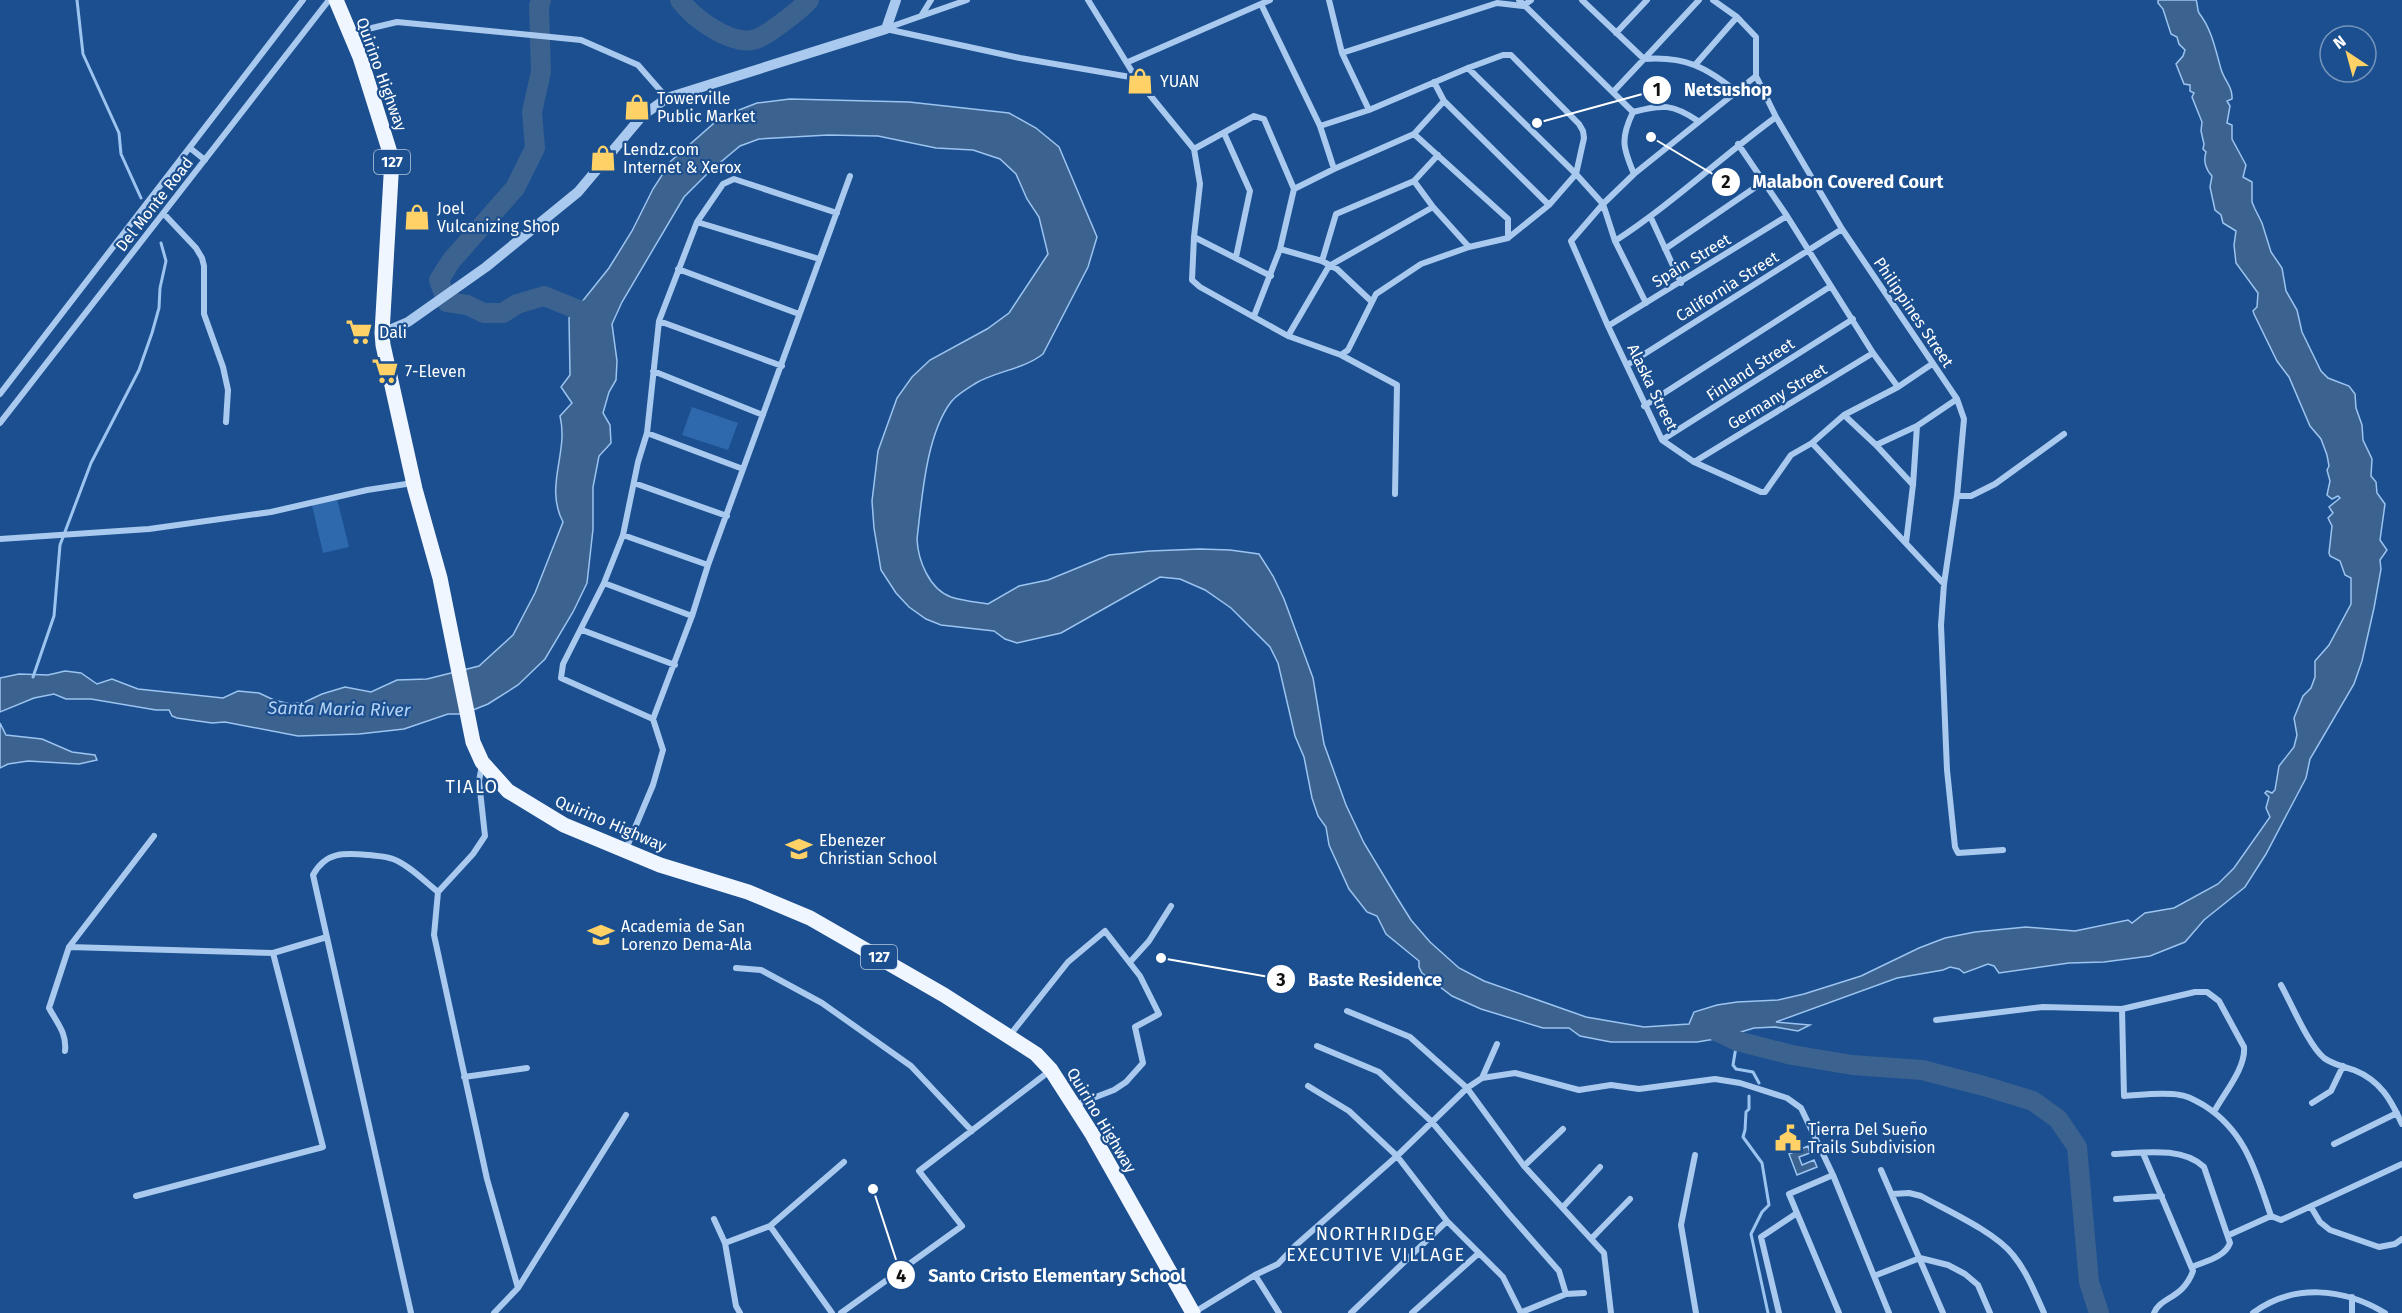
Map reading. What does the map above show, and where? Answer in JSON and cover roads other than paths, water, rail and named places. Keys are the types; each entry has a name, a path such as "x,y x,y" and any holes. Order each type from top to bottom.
{"main road":[{"name":"Quirino Highway","path":"336,0 360,57 392,159 382,333 414,483 440,578 473,742 482,762 508,791 564,825 625,851 748,892 810,918 893,964 1036,1054 1051,1070 1075,1105 1193,1313"}],"street":[{"name":"Del Monte Road","path":"0,394 303,0"},
{"name":"Del Monte Road","path":"0,423 329,0"},
{"path":"886,29 896,0"},
{"path":"921,16 931,0"},
{"path":"382,333 408,322 433,306 486,267 578,192 642,116 668,98 886,29 967,0"},
{"path":"1088,0 1136,78 1194,149 1200,184 1192,280 1200,287 1288,336 1341,355 1397,385 1395,494"},
{"path":"1128,62 1270,0"},
{"path":"1329,0 1342,53 1369,110"},
{"path":"1342,53 1497,3 1521,3 1531,0"},
{"path":"1582,0 1644,59 1663,58 1695,65 1713,72 1737,92"},
{"path":"1616,33 1647,0"},
{"path":"1613,92 1699,0"},
{"path":"1603,204 1634,174 1756,76 1756,37 1737,16 1713,0"},
{"path":"1521,3 1633,112"},
{"path":"1261,4 1320,126 1334,169"},
{"path":"1695,65 1737,16"},
{"path":"349,33 397,22 581,40 638,65 668,98"},
{"path":"886,29 1020,58 1136,78"},
{"path":"1320,126 1369,110 1468,68 1503,55 1511,55 1583,131 1576,174 1549,205 1508,238 1469,247 1421,264 1376,294 1348,350 1341,355"},
{"path":"1468,68 1576,174 1603,204 1615,241 1646,303"},
{"name":"Philippines Street","path":"1756,76 1776,117 1842,229 1957,399 1964,419 1944,584 1941,636 1947,770 1954,847 1958,853 2002,850"},
{"path":"1434,82 1444,101 1549,205"},
{"path":"1294,189 1414,134 1444,101"},
{"path":"1634,174 1623,145 1624,129 1633,112 1655,105 1681,109 1698,121"},
{"path":"1194,149 1254,116 1264,119 1294,189 1280,249 1254,316"},
{"path":"1615,241 1651,218 1738,144 1776,117"},
{"path":"1224,133 1250,191 1236,256"},
{"path":"1414,134 1508,219 1508,238"},
{"path":"1738,144 1787,216 1873,353 1898,387"},
{"path":"190,148 206,160"},
{"path":"1322,261 1336,214 1414,181 1438,155"},
{"path":"625,851 653,785 663,750 653,719 675,664 708,566 850,176"},
{"path":"653,719 561,678 562,664 582,630 623,535 647,433 660,321 678,269 697,222 723,184 734,179 837,213"},
{"path":"1414,181 1433,207 1469,247"},
{"path":"1665,249 1763,182"},
{"name":"Alaska Street","path":"1603,204 1571,240 1608,326 1662,440 1694,462 1761,492 1765,492 1791,455 1812,443"},
{"path":"1288,336 1329,266 1433,207"},
{"path":"164,214 196,248 202,258 204,314 223,367 228,390 226,422"},
{"name":"Spain Street","path":"1608,326 1787,216"},
{"path":"1651,218 1681,283"},
{"path":"697,222 819,260"},
{"name":"California Street","path":"1627,365 1842,229"},
{"path":"1194,237 1236,256 1270,276"},
{"path":"1280,249 1322,261 1337,269 1371,301"},
{"path":"678,269 799,314"},
{"path":"1644,405 1831,286"},
{"name":"Finland Street","path":"1662,440 1853,319"},
{"path":"660,321 782,366"},
{"name":"Germany Street","path":"1694,462 1873,353"},
{"path":"1932,364 1898,387 1844,416 1812,443 1944,584"},
{"path":"653,371 763,415"},
{"path":"1876,445 1917,426 1957,399"},
{"path":"1844,416 1876,445 1913,485"},
{"path":"1906,543 1917,426"},
{"path":"647,433 744,469"},
{"path":"1956,496 1971,496 1995,484 2064,434"},
{"path":"0,539 149,529 260,513 367,490 414,483"},
{"path":"634,483 727,516"},
{"path":"623,535 708,566"},
{"path":"604,583 692,616"},
{"path":"582,630 675,664"},
{"path":"482,762 479,782 485,836 473,854 438,892 434,934 487,1179 518,1288"},
{"path":"65,1051 66,1041 62,1029 51,1012 49,1004 69,947 154,836"},
{"path":"411,1313 313,875 318,866 330,856 343,853 392,858 438,892"},
{"path":"1130,962 1149,940 1171,906"},
{"path":"1010,1036 1068,963 1105,931 1130,962 1159,1014 1135,1027 1143,1063 1126,1082 1114,1090 1075,1105"},
{"path":"69,947 273,953 327,937"},
{"path":"136,1196 323,1147 273,953"},
{"path":"736,968 761,970 822,1003 911,1066 972,1131"},
{"path":"2281,985 2322,1057 2365,1074 2383,1088 2402,1125"},
{"path":"1936,1020 2043,1007 2122,1009 2194,992 2208,992 2219,1001 2244,1047 2242,1063 2214,1112"},
{"path":"2122,1009 2124,1096 2180,1095 2196,1100 2230,1125 2253,1162 2271,1216"},
{"path":"1347,1011 1410,1037 1467,1088 1524,1166 1604,1253 1611,1313"},
{"path":"1482,1078 1497,1044"},
{"path":"1317,1046 1379,1072 1432,1122 1559,1271 1566,1293"},
{"path":"2312,1103 2331,1091 2343,1066"},
{"path":"464,1077 526,1068"},
{"path":"841,1313 962,1226 919,1171 1051,1070"},
{"path":"1193,1313 1255,1275 1278,1264 1467,1088 1482,1078 1515,1073 1579,1090 1611,1085 1639,1089 1715,1079 1740,1083 1787,1098 1801,1108 1833,1175 1889,1313"},
{"path":"1308,1086 1349,1111 1396,1156 1447,1221 1503,1277 1522,1312 1566,1293 1584,1293"},
{"path":"2334,1144 2397,1113"},
{"path":"494,1313 518,1288 626,1115"},
{"path":"1524,1166 1563,1129"},
{"path":"2143,1153 2193,1271 2186,1285 2175,1297 2156,1307 2154,1313"},
{"path":"2114,1154 2182,1154 2195,1159 2204,1167 2229,1235 2228,1250 2192,1267"},
{"path":"1695,1155 1681,1225 1696,1313"},
{"path":"725,1243 770,1226 844,1162"},
{"path":"2229,1235 2271,1216 2281,1220 2402,1164"},
{"path":"1563,1207 1600,1167"},
{"path":"1881,1170 1943,1313"},
{"path":"1833,1175 1789,1194 1839,1313"},
{"path":"1892,1194 1909,1192 1921,1196 1996,1239 2012,1253 2027,1275 2044,1313"},
{"path":"2116,1199 2162,1196"},
{"path":"1591,1239 1630,1199"},
{"path":"2311,1207 2320,1222 2330,1230 2379,1246 2395,1244 2402,1239"},
{"path":"1779,1313 1761,1237 1797,1214"},
{"path":"714,1219 725,1243 736,1306 740,1313"},
{"path":"1351,1313 1447,1221"},
{"path":"770,1226 832,1313"},
{"path":"1412,1313 1479,1253"},
{"path":"1874,1276 1920,1258 1948,1265 1965,1274 1978,1285 1990,1313"},
{"path":"1255,1275 1279,1313"},
{"path":"2255,1313 2280,1298 2315,1292 2352,1297 2385,1313"},
{"path":"2352,1297 2352,1313"}],"water":[{"name":"Santa Maria River","path":"2158,0 2196,0 2198,12 2210,33 2222,73 2231,91 2232,99 2227,101 2230,106 2227,123 2232,125 2232,139 2246,165 2243,177 2252,182 2252,202 2262,223 2271,252 2282,268 2286,291 2297,310 2302,332 2321,371 2328,378 2349,386 2355,394 2363,440 2372,459 2371,476 2376,482 2377,493 2385,504 2380,540 2387,550 2380,560 2381,569 2374,608 2362,661 2354,684 2310,759 2306,778 2266,854 2245,887 2204,920 2185,942 2150,956 2104,962 2069,963 1999,973 1994,966 1988,964 1964,973 1950,967 1897,978 1776,1022 1810,1025 1798,1031 1775,1027 1754,1028 1721,1038 1697,1042 1611,1042 1580,1036 1569,1028 1543,1028 1481,1009 1452,996 1422,973 1419,961 1386,934 1377,916 1367,912 1349,889 1329,845 1326,827 1318,816 1312,798 1304,757 1295,736 1278,663 1270,647 1231,608 1205,590 1180,579 1160,577 1061,633 1017,643 1005,639 994,631 941,625 926,619 909,607 896,593 881,570 872,501 878,451 897,398 912,377 930,360 987,329 1009,313 1048,254 1039,217 1027,199 1016,174 1000,159 973,150 936,148 878,136 828,135 759,139 740,146 684,197 622,302 612,324 617,361 616,380 609,392 603,413 610,425 611,443 599,456 593,487 593,529 587,583 545,659 518,685 488,704 463,714 448,714 404,729 359,734 298,736 225,722 212,723 177,718 172,716 169,710 156,710 91,699 66,699 54,694 34,698 0,712 0,678 19,674 48,675 65,671 81,673 97,684 112,679 138,689 223,698 238,691 259,693 290,704 305,702 345,687 371,692 397,680 427,679 479,666 513,635 535,593 563,522 558,509 556,482 562,443 560,416 572,403 561,387 570,375 569,318 609,268 671,161 721,117 757,103 790,99 909,102 1009,113 1036,128 1059,147 1097,237 1088,267 1043,354 1027,363 976,383 953,399 943,416 926,468 917,539 922,564 931,581 943,593 951,597 988,604 1019,586 1048,580 1109,555 1200,549 1259,554 1284,599 1313,678 1324,744 1346,805 1364,843 1411,920 1430,942 1459,968 1484,981 1586,1017 1644,1027 1689,1024 1694,1012 1717,1005 1778,1000 1804,994 1861,976 1945,938 1975,932 2026,927 2075,931 2128,920 2132,923 2145,913 2174,908 2218,884 2234,868 2270,817 2266,808 2269,797 2265,793 2267,791 2272,793 2275,790 2279,766 2294,747 2297,735 2294,718 2303,696 2311,688 2315,677 2315,661 2329,645 2351,604 2351,578 2345,575 2340,561 2330,556 2329,553 2332,526 2328,518 2333,513 2329,507 2340,498 2338,496 2332,499 2327,495 2330,481 2327,455 2321,439 2310,426 2289,377 2277,361 2254,314 2258,293 2236,263 2234,245 2236,231 2223,223 2221,215 2215,210 2210,187 2212,176 2206,165 2206,152 2203,149 2202,122 2192,97 2194,93 2190,91 2190,85 2184,84 2176,64 2185,50 2179,44 2177,37 2171,34"},
{"path":"0,723 6,735 42,739 72,752 95,755 97,760 79,764 28,761 8,764 0,768"},
{"path":"1808,1146 1810,1153 1799,1157 1802,1165 1814,1160 1817,1167 1797,1175 1789,1154"}],"waterway":[{"path":"77,0 83,54 119,133 121,154 141,198"},
{"path":"541,0 539,6 541,72 532,112 535,148 515,188 451,261 439,280 447,302 467,305 484,313 503,313 517,304 544,296 581,311 597,308"},
{"path":"680,0 694,15 714,29 736,39 746,40 756,39 768,33 792,16 809,0"},
{"path":"33,677 54,616 60,545 91,463 139,370 152,333 159,308 160,288 166,261 161,243"},
{"path":"1716,1031 1737,1041 1792,1055 1852,1065 1922,1070 2033,1101 2058,1119 2077,1147 2089,1282 2099,1313"},
{"path":"1737,1041 1733,1065 1736,1069 1753,1072 1759,1083"},
{"path":"1749,1096 1749,1109 1746,1112 1743,1137 1762,1163 1769,1205 1762,1212 1751,1234 1768,1313"}],"place":[{"name":"YUAN","path":"1140,81"},
{"name":"Towerville Public Market","path":"637,107"},
{"name":"Netsushop","path":"1537,123"},
{"name":"Malabon Covered Court","path":"1651,137"},
{"name":"Lendz.com Internet & Xerox","path":"603,158"},
{"name":"Joel Vulcanizing Shop","path":"417,217"},
{"name":"Dali","path":"359,332"},
{"name":"7-Eleven","path":"385,371"},
{"name":"Ebenezer Christian School","path":"799,849"},
{"name":"Academia de San Lorenzo Dema-Ala","path":"601,935"},
{"name":"Baste Residence","path":"1161,958"},
{"name":"Tierra Del Sueño Trails Subdivision","path":"1788,1138"},
{"name":"Santo Cristo Elementary School","path":"873,1189"}],"district":[{"name":"TIALO","path":"472,787"},
{"name":"NORTHRIDGE EXECUTIVE VILLAGE","path":"1376,1244"}]}
